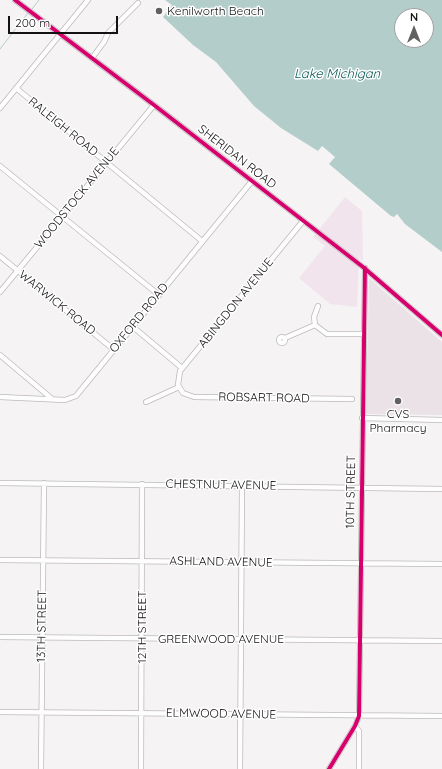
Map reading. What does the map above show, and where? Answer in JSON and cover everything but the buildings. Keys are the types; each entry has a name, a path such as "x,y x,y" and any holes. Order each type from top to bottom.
{"street":[{"name":"SHERIDAN ROAD","path":"15,0 154,105 364,268 442,335"},
{"path":"0,108 88,0"},
{"path":"92,58 108,34 138,4"},
{"name":"RALEIGH ROAD","path":"16,88 202,241"},
{"name":"WOODSTOCK AVENUE","path":"0,292 154,105"},
{"path":"0,166 159,295"},
{"name":"OXFORD ROAD","path":"0,398 51,398 65,400 74,398 252,181"},
{"name":"ABINGDON AVENUE","path":"182,368 303,221"},
{"name":"WARWICK ROAD","path":"0,256 113,349"},
{"name":"10TH STREET","path":"356,726 359,716 364,268"},
{"path":"318,306 314,317 315,325 327,334 363,334"},
{"path":"285,338 315,325"},
{"path":"132,326 182,368 178,378 179,387 146,402"},
{"path":"0,355 51,398"},
{"name":"ROBSART ROAD","path":"179,387 186,395 194,397 352,399"},
{"path":"362,418 442,420"},
{"name":"CHESTNUT AVENUE","path":"0,483 442,489"},
{"name":"13TH STREET","path":"42,769 41,713 44,483"},
{"name":"12TH STREET","path":"141,769 142,484"},
{"path":"240,769 242,486"},
{"name":"ASHLAND AVENUE","path":"0,560 442,564"},
{"name":"GREENWOOD AVENUE","path":"0,637 442,641"},
{"name":"ELMWOOD AVENUE","path":"0,712 442,716"},
{"path":"329,769 356,726 359,731 359,769"}],"shaded area":[{"path":"345,197 362,211 363,261 359,258 357,307 330,304 299,278 325,246 313,237"},
{"path":"369,278 442,342 442,415 366,414"}],"water":[{"name":"Lake Michigan","path":"165,0 442,0 442,252 405,224 397,214 394,217 391,216 329,164 335,157 322,146 318,151 281,128 254,106 216,62 193,45 163,17 172,5"}],"waterway":[{"path":"32,9 39,0"},
{"path":"0,49 28,13"}],"cycle path":[{"path":"15,0 154,105 363,267 442,335"},
{"path":"329,769 355,726 359,716 365,268"}],"place":[{"name":"Kenilworth Beach","path":"159,11"},
{"name":"CVS Pharmacy","path":"398,401"}]}
